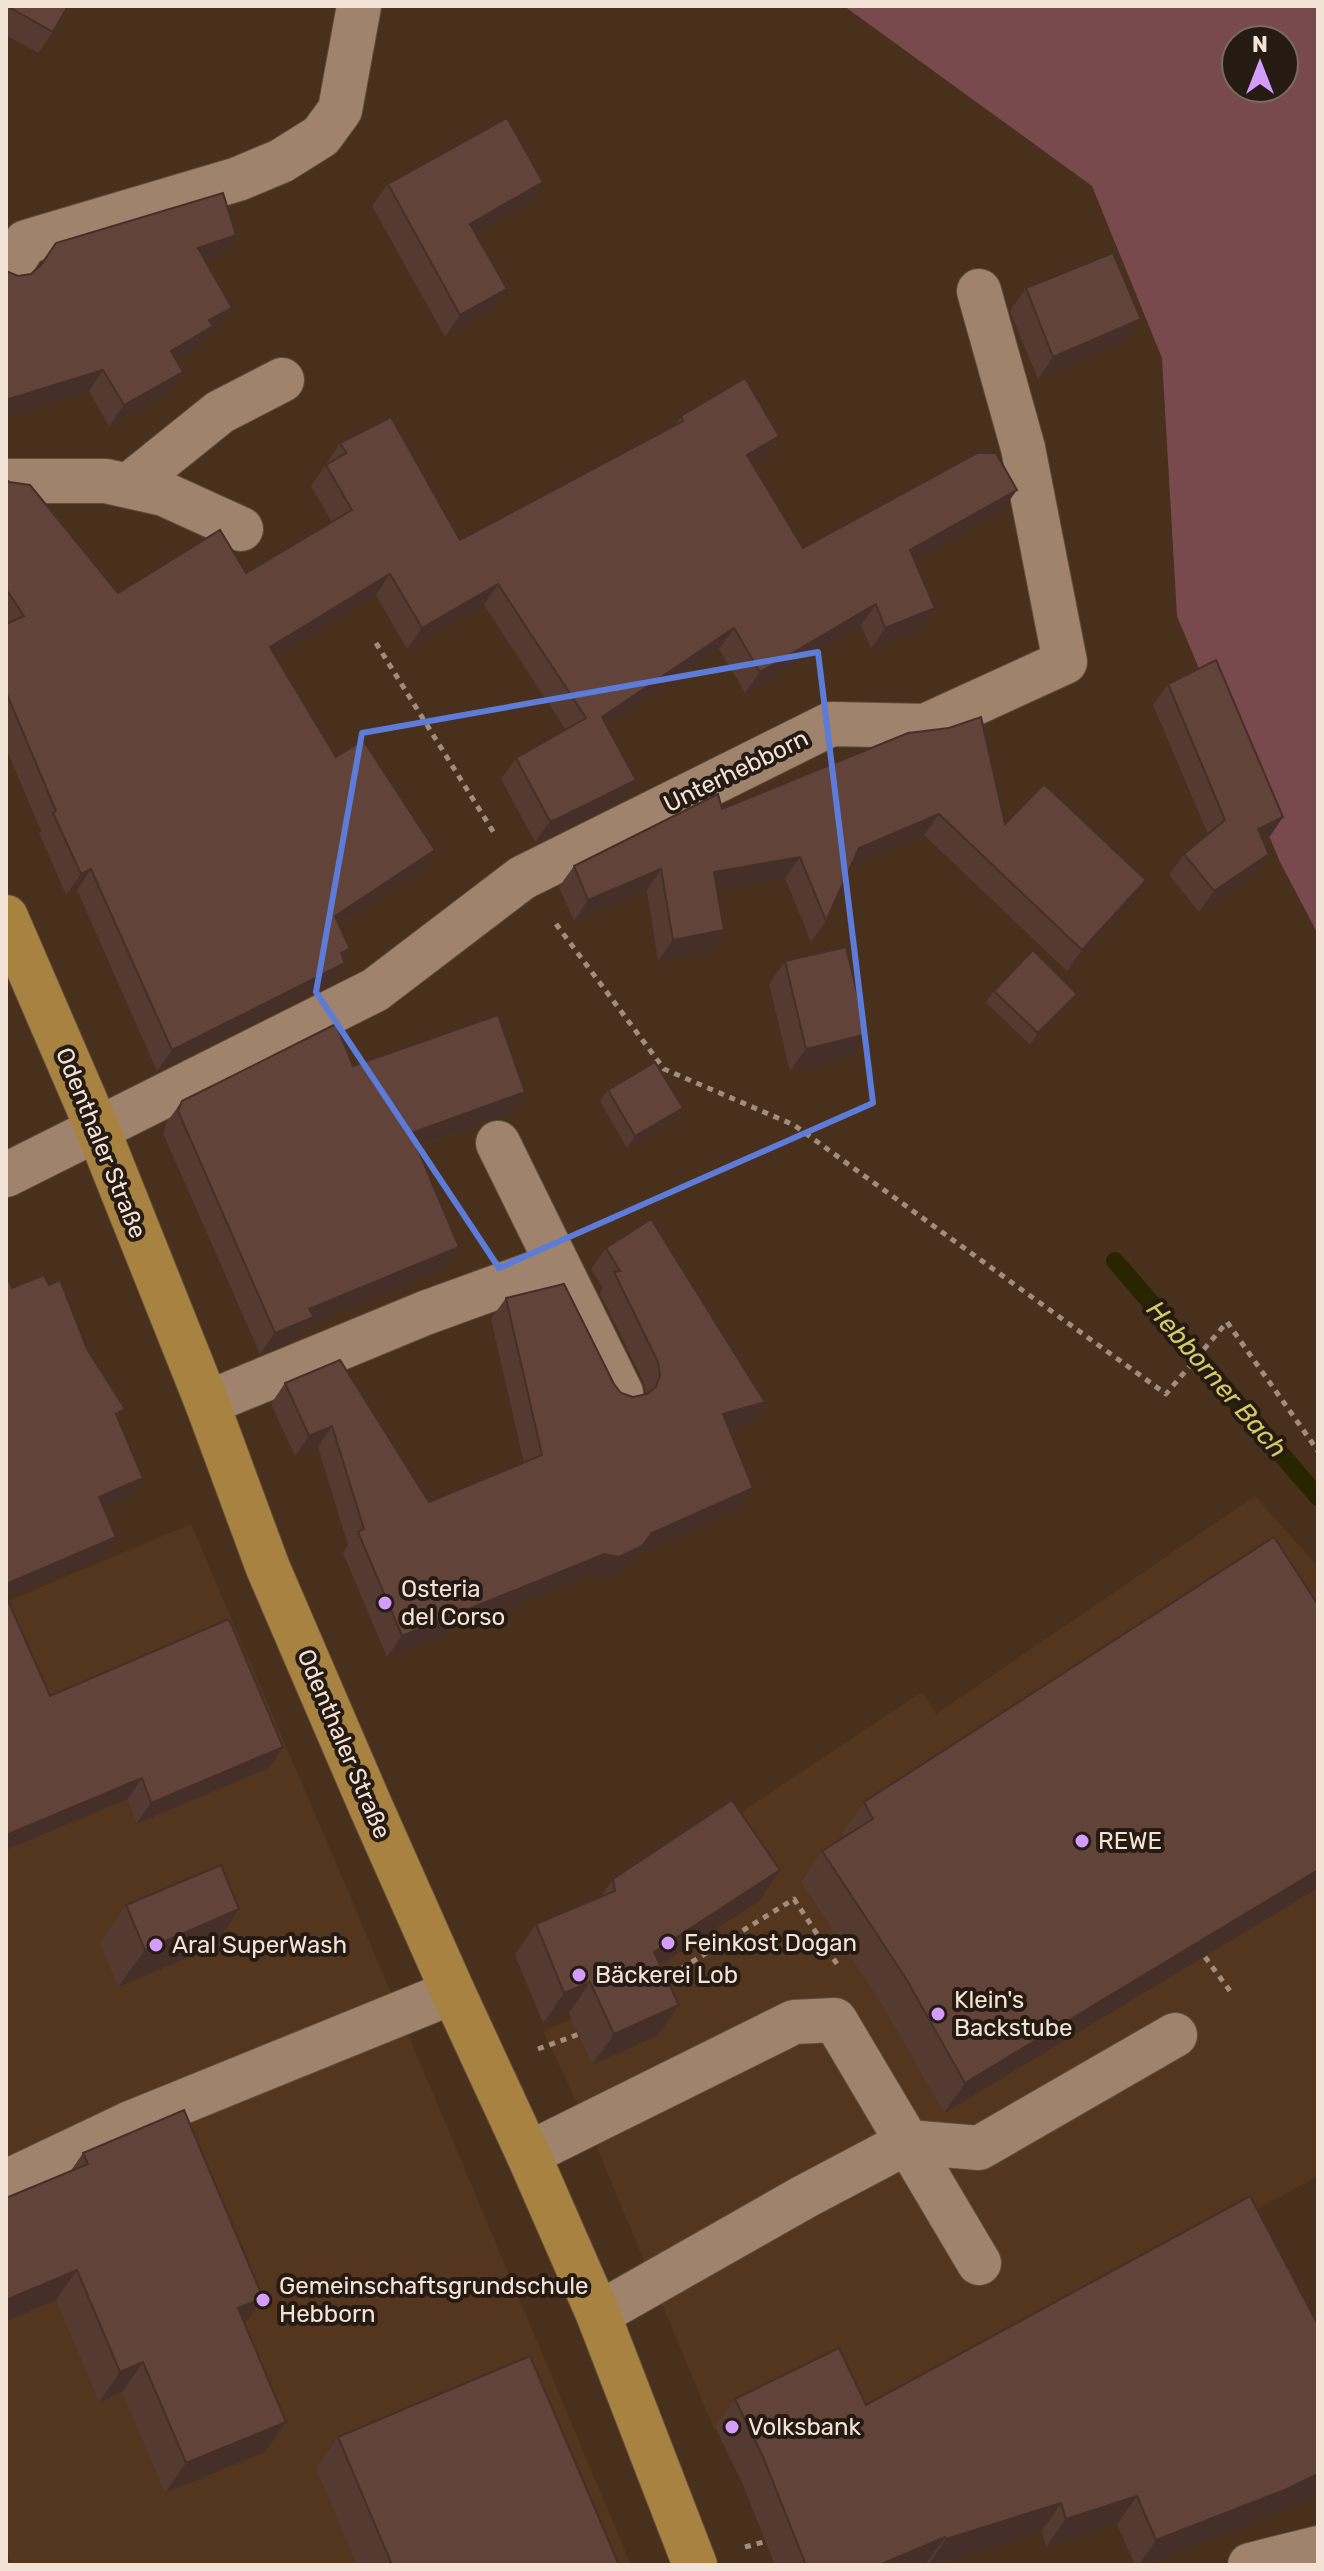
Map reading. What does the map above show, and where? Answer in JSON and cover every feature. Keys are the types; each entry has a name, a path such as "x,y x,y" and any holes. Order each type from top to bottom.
{"main road":[{"name":"Odenthaler Straße","path":"6,917 98,1130 207,1403 268,1568 598,2314 695,2565"}],"street":[{"path":"6,272 26,242 238,179 281,161 321,136 340,110 359,6"},
{"name":"Unterhebborn","path":"6,1175 375,990 522,878 831,724 925,726 1065,662 1023,448 979,291"},
{"path":"128,486 220,412 282,380"},
{"path":"6,481 106,481 164,494 241,529"},
{"path":"498,1143 621,1393"},
{"path":"207,1403 425,1313 557,1265"},
{"path":"6,2182 128,2124 453,1992"},
{"path":"528,2154 794,2022 835,2020 979,2263"},
{"path":"598,2314 908,2142 979,2148 1175,2035"},
{"path":"1250,2565 1318,2548"}],"path":[{"path":"376,643 522,878 664,1069 794,1125 1166,1394 1227,1322 1318,1451"},
{"path":"655,1984 794,1899 845,1977"},
{"path":"1205,1957 1233,1995"},
{"path":"489,2068 594,2028"}],"highlighted area":[{"path":"818,652 873,1103 499,1268 316,992 362,733"}],"shaded area":[{"path":"844,6 1318,6 1318,934 1280,862 1177,616 1162,358 1092,186"},
{"path":"1255,1496 1318,1567 1318,2176 870,2420 726,2422 714,2429 587,2124 543,2031 632,1993 596,1908 922,1692 936,1714"},
{"name":"Gemeinschaftsgrundschule Hebborn","path":"191,1524 631,2565 6,2565 6,1602"}],"building":[{"path":"7,6 68,6 53,32"},
{"path":"507,118 543,182 470,224 507,289 460,315 388,184"},
{"path":"223,193 236,235 198,248 232,308 209,320 213,326 171,351 183,372 124,405 103,370 6,400 6,271 18,276 31,274 56,243"},
{"path":"1113,253 1141,319 1053,357 1026,288"},
{"path":"745,378 779,436 747,455 803,548 977,453 996,453 1017,490 910,550 935,608 885,628 876,604 760,672 734,628 602,717 636,780 555,820 550,821 516,758 586,718 498,584 422,628 390,574 270,647 336,757 363,740 435,850 335,916 350,949 341,953 345,963 172,1050 91,869 81,874 53,813 56,811 6,692 6,624 24,616 6,589 6,479 30,485 118,593 220,530 246,573 352,510 326,465 346,453 340,443 391,417 460,540 683,421 681,416"},
{"path":"1216,660 1283,817 1258,829 1269,854 1214,891 1184,854 1225,820 1168,684"},
{"path":"981,717 1005,824 1044,784 1146,880 1082,950 939,814 859,848 826,921 800,857 714,872 724,930 673,940 661,869 588,900 574,866 718,794 722,809 908,733 949,728"},
{"path":"846,947 867,1034 806,1049 785,961"},
{"path":"1033,950 1077,994 1038,1033 994,991"},
{"path":"498,1015 525,1092 411,1133 459,1247 309,1309 314,1317 275,1333 178,1111 182,1101 336,1024 353,1066"},
{"path":"655,1062 683,1108 635,1136 608,1090"},
{"path":"651,1219 765,1402 723,1414 753,1488 652,1533 642,1546 619,1557 604,1554 402,1636 358,1532 364,1529 332,1426 309,1436 285,1383 340,1360 429,1502 542,1455 506,1298 564,1284 614,1384 621,1393 633,1397 647,1394 656,1387 660,1375 658,1362 614,1272 620,1271 606,1248"},
{"path":"44,1275 49,1285 60,1280 87,1349 125,1409 116,1414 143,1478 99,1497 116,1537 6,1584 6,1278 12,1288"},
{"name":"REWE","path":"1274,1537 1318,1605 1318,1870 965,2083 905,1977 822,1851 873,1819 864,1802"},
{"path":"6,1596 50,1696 229,1619 283,1747 151,1803 142,1778 6,1835"},
{"path":"732,1800 780,1870 654,1952 679,2005 614,2034 590,1982 564,1993 536,1924 615,1891 613,1879"},
{"path":"221,1865 239,1909 145,1950 126,1905"},
{"path":"184,2110 263,2298 238,2308 286,2422 186,2463 143,2362 120,2372 77,2270 6,2300 6,2198 88,2164 83,2153"},
{"path":"1250,2196 1318,2323 1318,2474 1156,2540 1137,2496 1066,2519 1061,2503 945,2537 879,2565 806,2565 763,2457 735,2399 839,2348 866,2405"},
{"path":"530,2356 619,2565 392,2565 338,2437"}],"waterway":[{"name":"Hebborner Bach","path":"1115,1261 1318,1497"}],"place":[{"name":"Osteria del Corso","path":"385,1603"},
{"name":"REWE","path":"1082,1841"},
{"name":"Feinkost Dogan","path":"668,1943"},
{"name":"Aral SuperWash","path":"156,1945"},
{"name":"Bäckerei Lob","path":"579,1975"},
{"name":"Klein's Backstube","path":"938,2014"},
{"name":"Gemeinschaftsgrundschule Hebborn","path":"263,2300"},
{"name":"Volksbank","path":"732,2427"}]}
